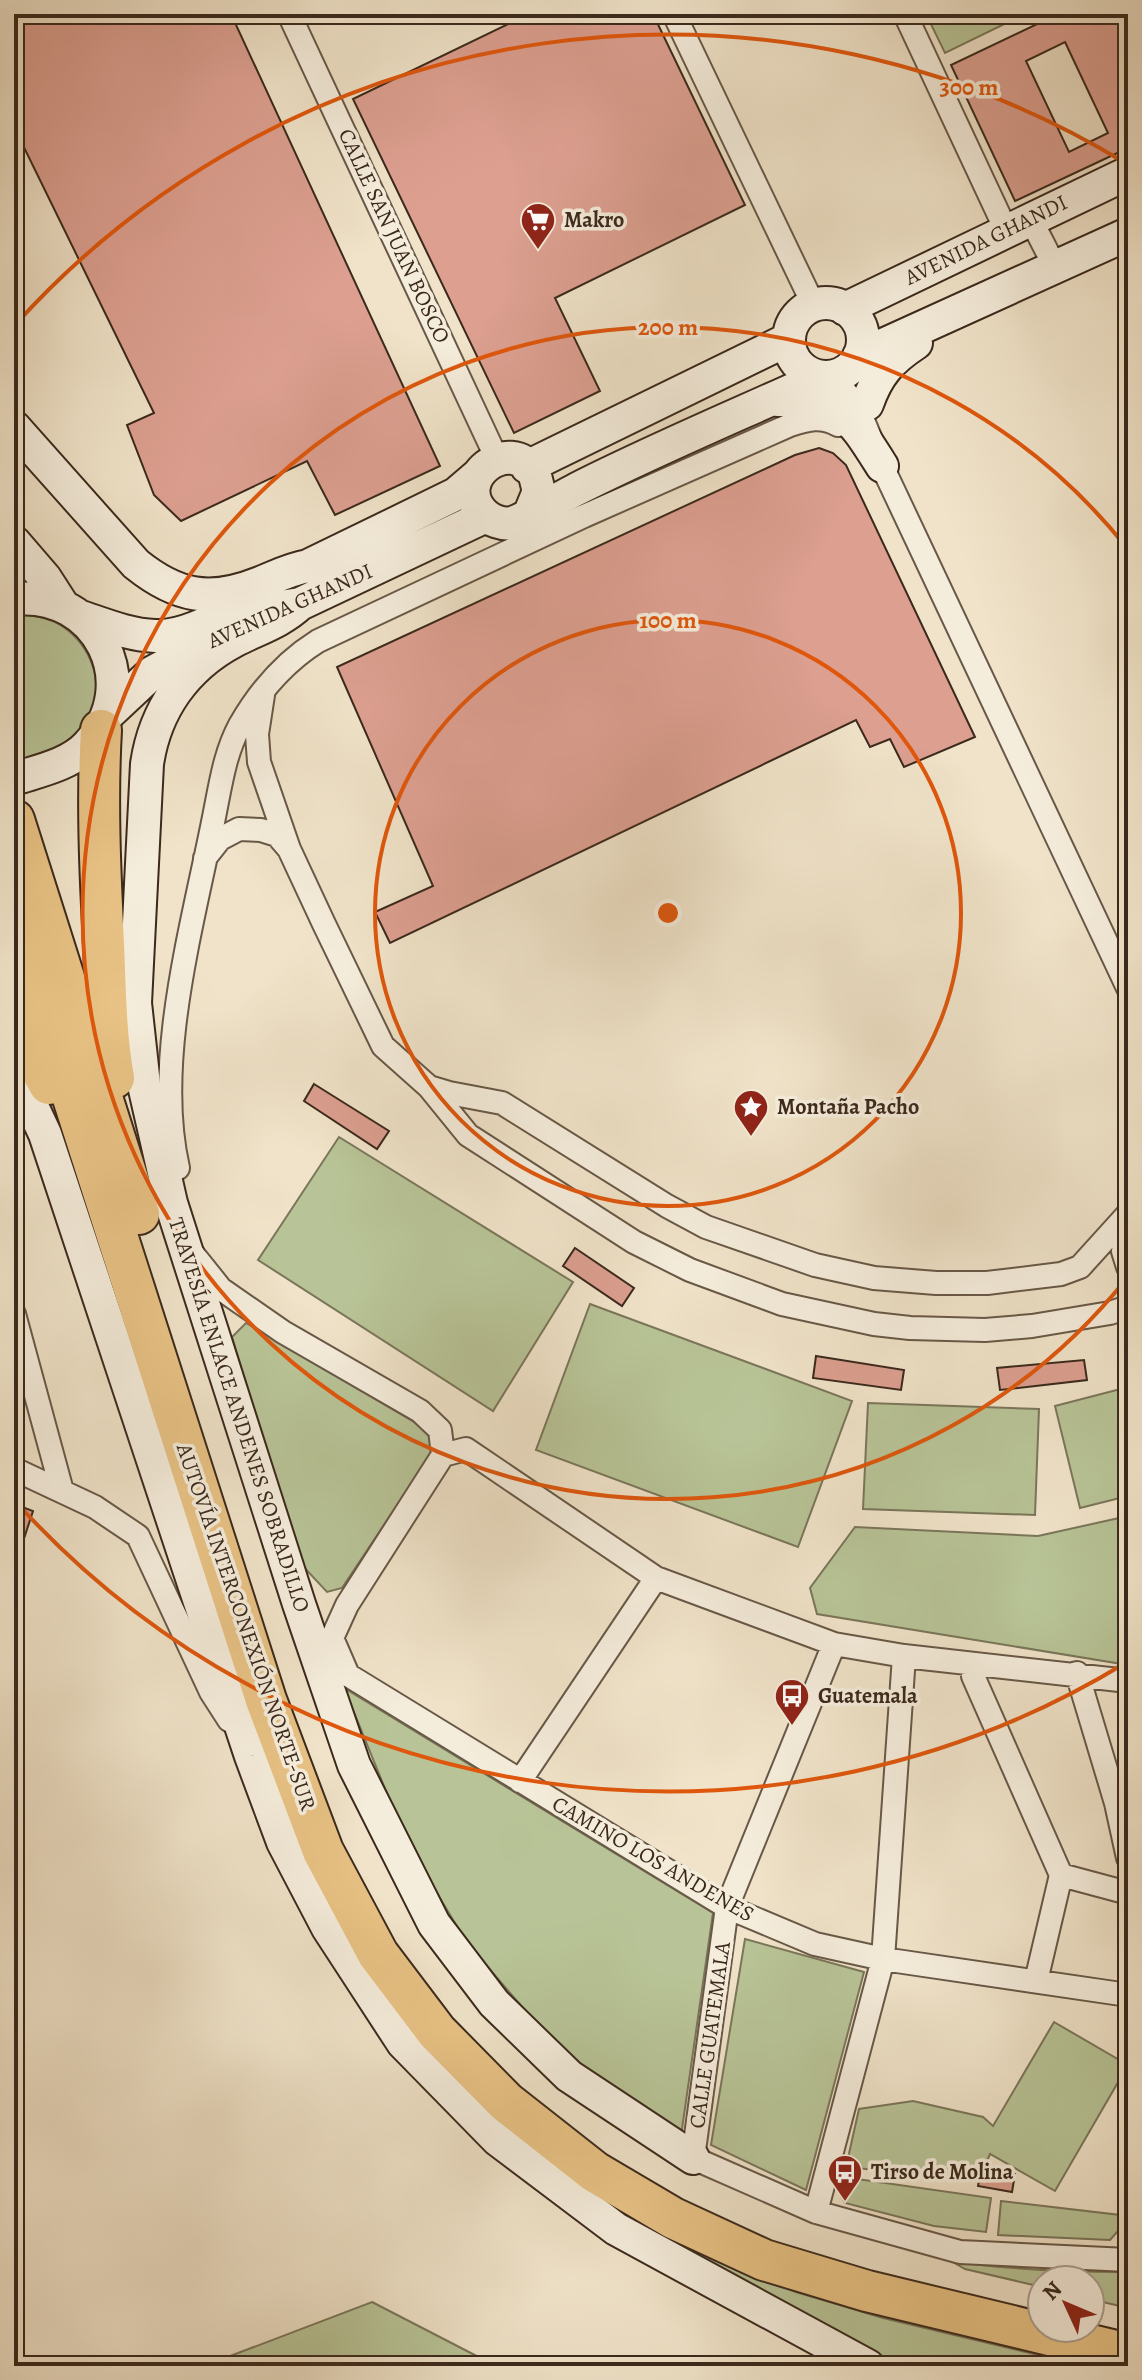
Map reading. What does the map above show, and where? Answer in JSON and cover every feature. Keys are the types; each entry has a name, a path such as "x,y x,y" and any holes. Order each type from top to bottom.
{"highway":[{"path":"14,1021 53,1092 72,1145 115,1185 134,1147 114,1075 108,1031 97,787 104,722"},
{"name":"AUTOVÍA INTERCONEXIÓN NORTE-SUR","path":"14,820 115,1185 266,1700 323,1851 378,1954 437,2032 506,2102 595,2172 673,2218 764,2260 867,2291 1128,2354"},
{"name":"AUTOVÍA INTERCONEXIÓN NORTE-SUR","path":"14,914 115,1185 323,1784 367,1883 396,1936 484,2048 553,2112 629,2164 734,2221 863,2263 1026,2303"},
{"path":"1106,2323 1128,2328"}],"street":[{"name":"CALLE SAN JUAN BOSCO","path":"289,14 489,474"},
{"path":"674,14 814,306"},
{"path":"905,14 1018,224 1055,267"},
{"name":"AVENIDA GHANDI","path":"845,309 1128,173"},
{"path":"489,474 474,495 476,505 486,516 499,522 512,523 1128,234"},
{"path":"830,304 845,309 854,316 863,335 842,368 802,368 790,350 789,339 796,319 814,306 830,304"},
{"path":"867,404 875,381 901,353 940,330 964,309"},
{"path":"14,427 136,564 156,580 175,590 197,595 226,593 308,566 489,474 789,339"},
{"path":"842,368 867,404 882,465"},
{"path":"842,368 882,465 1128,988"},
{"path":"771,400 832,405 847,417 882,465"},
{"path":"882,465 836,423 812,419 790,425 584,516 318,641 300,652 264,691 239,726 227,755 203,862 176,1017 172,1072 173,1135 187,1208 183,1243 221,1289 283,1332 420,1411 440,1430 443,1455 466,1449 656,1578 834,1644 975,1665 1077,1673 1128,1681"},
{"path":"489,474 533,472 539,491 530,513"},
{"name":"AVENIDA GHANDI","path":"15,779 67,761 85,749 104,722 153,672 179,657 283,606 300,604 486,516"},
{"path":"14,542 72,611 93,629 105,648 112,668 113,690 104,722"},
{"name":"AVENIDA GHANDI","path":"14,599 40,599 137,633 172,635 296,577 308,566"},
{"name":"TRAVESÍA ENLACE ANDENES SOBRADILLO","path":"300,604 288,616 232,643 193,670 175,690 151,736 135,1003 144,1085 171,1203 299,1604 354,1765 434,1924 494,2003 569,2076 693,2158"},
{"path":"264,691 257,734 259,762 267,793 289,849 383,1046 429,1087 468,1135 634,1242 690,1270 782,1304 874,1324 985,1330 1032,1326 1128,1307"},
{"path":"203,862 220,839 239,829 261,830 277,835 289,849"},
{"path":"14,1068 45,1134 251,1756 283,1842 336,1941 403,2043 498,2140 616,2229 868,2366"},
{"path":"429,1087 502,1103 706,1227 815,1265 874,1278 987,1283 1061,1274 1080,1267 1128,1214"},
{"path":"1128,1235 1123,1251 1128,1267"},
{"path":"14,1314 18,1344 62,1491"},
{"name":"CAMINO LOS ANDENES","path":"443,1455 347,1605 332,1638 348,1675 727,1907 815,1944 883,1959 1128,1995"},
{"path":"14,1469 95,1507 138,1536 211,1692 251,1756"},
{"path":"520,1781 656,1578"},
{"name":"CALLE GUATEMALA","path":"693,2158 727,1907 834,1644"},
{"path":"816,2212 883,1959 904,1656"},
{"path":"975,1665 973,1676 1061,1875 1036,1981"},
{"path":"1077,1673 1122,1804 1128,1858"},
{"path":"1061,1875 1128,1893"},
{"path":"693,2158 816,2212 960,2252 1128,2259"}],"green space":[{"path":"926,14 1025,14 945,53"},
{"path":"14,613 51,620 72,634 92,664 96,688 90,712 71,739 63,746 16,762 14,755"},
{"path":"339,1137 573,1282 493,1411 258,1260"},
{"path":"590,1304 852,1401 798,1547 536,1450"},
{"path":"246,1323 431,1432 434,1450 342,1588 327,1592 299,1562 232,1337"},
{"path":"1128,1387 1128,1496 1080,1508 1055,1406"},
{"path":"868,1403 1039,1409 1035,1515 863,1509"},
{"path":"1128,1516 1128,1665 817,1614 810,1588 855,1527 1038,1536"},
{"path":"344,1688 713,1913 681,2136 563,2054 467,1943 408,1845"},
{"path":"745,1939 864,1972 806,2190 711,2145"},
{"path":"1054,2022 1128,2065 1055,2191 990,2154 979,2180 846,2167 859,2109 913,2101 983,2117 993,2126"},
{"path":"843,2177 991,2198 986,2232 934,2226 845,2203 841,2196"},
{"path":"1001,2201 1120,2215 1118,2231 1110,2240 998,2235"},
{"path":"675,2243 796,2292 883,2318 1084,2366 897,2366"},
{"path":"951,2261 1026,2269 1026,2283 965,2269"},
{"path":"1106,2272 1128,2272 1128,2308 1106,2303"},
{"path":"372,2302 496,2366 204,2366"}],"building":[{"path":"14,14 231,14 440,466 335,515 307,461 181,521 154,495 127,425 154,413 14,127"},
{"name":"Makro","path":"529,14 653,14 745,205 555,298 600,391 514,433 353,99"},
{"path":"1058,14 1121,14 1128,28 1128,148 1015,201 951,65","holes":["1065,42 1108,133 1069,152 1026,61"]},
{"path":"819,448 833,453 846,465 975,737 904,767 890,739 870,747 856,720 390,943 375,912 433,886 337,667 795,455"},
{"path":"314,1084 389,1131 377,1149 304,1101"},
{"path":"575,1248 634,1288 622,1306 563,1266"},
{"path":"816,1356 904,1370 901,1390 813,1378"},
{"path":"1084,1360 1087,1380 1000,1390 997,1368"},
{"path":"14,1504 33,1511 17,1560 14,1560"},
{"path":"981,2169 1015,2174 1012,2192 978,2186"}],"place":[{"name":"Makro","path":"538,251"},
{"name":"Montaña Pacho","path":"751,1138"},
{"name":"Guatemala","path":"792,1727"},
{"name":"Tirso de Molina","path":"845,2203"}]}
